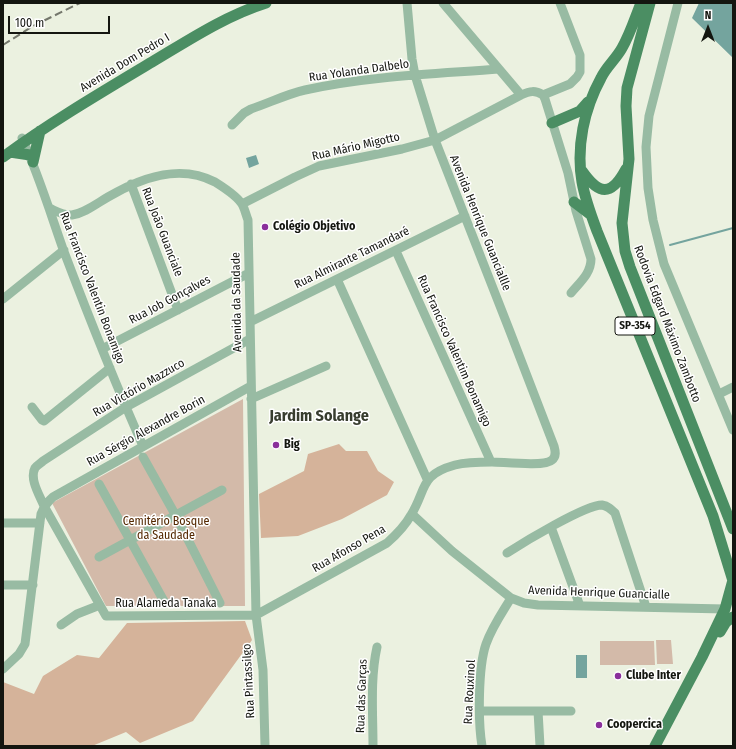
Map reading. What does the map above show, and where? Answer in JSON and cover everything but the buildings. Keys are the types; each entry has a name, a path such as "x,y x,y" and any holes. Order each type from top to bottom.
{"main road":[{"name":"Avenida Dom Pedro I","path":"5,153 78,98 227,14 253,3"},
{"name":"Avenida Dom Pedro I","path":"23,140 192,38 225,20 266,3"},
{"path":"608,67 620,42 634,3"},
{"name":"SP-354","path":"641,3 632,29 622,49 601,77 592,96 585,116 581,142 581,171 591,215 708,503 722,542 733,580"},
{"name":"Rodovia Edgard Máximo Zambotto","path":"650,3 642,36 631,68 627,88 626,106 629,152 622,223 625,251 640,295 733,529"},
{"path":"642,36 657,3"},
{"path":"552,123 580,111 592,96"},
{"path":"5,153 31,159 40,131"},
{"path":"581,171 596,188 605,190 613,188 620,181 628,166"},
{"path":"574,202 591,215"},
{"path":"655,746 702,657 730,616 733,580"}],"street":[{"name":"Avenida Henrique Guanciallle","path":"407,3 412,59 415,75 435,140 554,446 555,456 552,461 546,463 491,462"},
{"path":"443,3 521,95 533,91 543,95 570,84 580,72 580,55 560,3"},
{"path":"678,3 649,116 646,147 648,188 653,220 664,264 733,430"},
{"name":"Rua Yolanda Dalbelo","path":"232,125 244,113 251,109 304,90 338,84 415,75 499,70"},
{"name":"Rua Mário Migotto","path":"242,204 319,166 402,149 435,140 521,95"},
{"path":"543,95 568,173 576,211 591,259 591,266 588,273 571,293"},
{"name":"Rua Francisco Valentin Bonamigo","path":"23,140 102,349 143,446"},
{"name":"Avenida da Saudade","path":"48,208 70,215 81,213 131,184 157,175 170,173 206,177 224,187 242,204 248,220 256,615"},
{"name":"Rua João Guanciale","path":"131,184 178,310"},
{"name":"Rua Almirante Tamandaré","path":"250,322 465,216"},
{"path":"3,299 64,250"},
{"name":"Rua Francisco Valentim Bonamigo","path":"396,251 491,462"},
{"name":"Rua Job Gonçalves","path":"102,349 249,273"},
{"path":"337,278 427,479 437,472 454,466 470,462 491,462"},
{"name":"Rua Victório Mazzuco","path":"43,461 126,408 250,339"},
{"path":"251,399 326,366"},
{"path":"32,408 44,421 110,368"},
{"name":"Rua Sérgio Alexandre Borin","path":"44,506 53,497 251,386"},
{"path":"719,394 733,387"},
{"path":"143,457 176,516 220,602"},
{"name":"Rua Alameda Tanaka","path":"43,461 35,468 33,477 36,487 44,506 106,616 256,615"},
{"name":"Rua Afonso Pena","path":"256,615 387,543 397,534 412,514 427,479"},
{"path":"99,484 165,602"},
{"path":"99,557 222,490"},
{"path":"422,490 420,511 426,527"},
{"path":"507,553 551,527 592,507 601,505 607,506 615,513 646,607"},
{"path":"3,669 19,654 25,644 41,514 44,506"},
{"name":"Avenida Henrique Guancialle","path":"412,514 474,569 511,598 524,603 538,605 646,607 730,616"},
{"path":"3,523 40,523"},
{"path":"551,527 580,606"},
{"path":"3,585 33,585"},
{"name":"Rua Rouxinol","path":"482,746 480,734 480,712 482,667 486,646 493,628 511,598"},
{"path":"61,625 77,614 100,605"},
{"name":"Rua Pintassilgo","path":"256,615 262,670 265,746"},
{"name":"Rua das Garças","path":"373,746 373,677 377,647"},
{"path":"538,711 540,746"},
{"path":"480,712 571,711"}],"green space":[{"name":"Cemitério Bosque da Saudade","path":"243,399 245,606 106,606 52,503"},
{"path":"656,640 671,640 673,664 657,664"},
{"path":"600,641 654,641 655,665 600,665"}],"shaded area":[{"path":"339,444 346,451 367,451 378,471 394,482 387,495 342,519 298,536 261,538 259,494 304,471 308,454"},
{"path":"245,621 252,640 193,721 140,743 126,732 92,746 3,746 3,682 34,694 43,676 77,655 99,658 127,623"}],"water":[{"path":"699,3 733,3 733,58 692,18"},
{"path":"256,155 259,164 249,168 246,158"},
{"path":"576,655 587,655 587,678 576,678"}],"waterway":[{"path":"670,245 733,228"}],"railway":[{"path":"3,45 33,26 80,3"}],"place":[{"name":"Colégio Objetivo","path":"265,227"},
{"name":"Big","path":"276,445"},
{"name":"Clube Inter","path":"618,676"},
{"name":"Coopercica","path":"599,725"}],"district":[{"name":"Jardim Solange","path":"319,417"}]}
